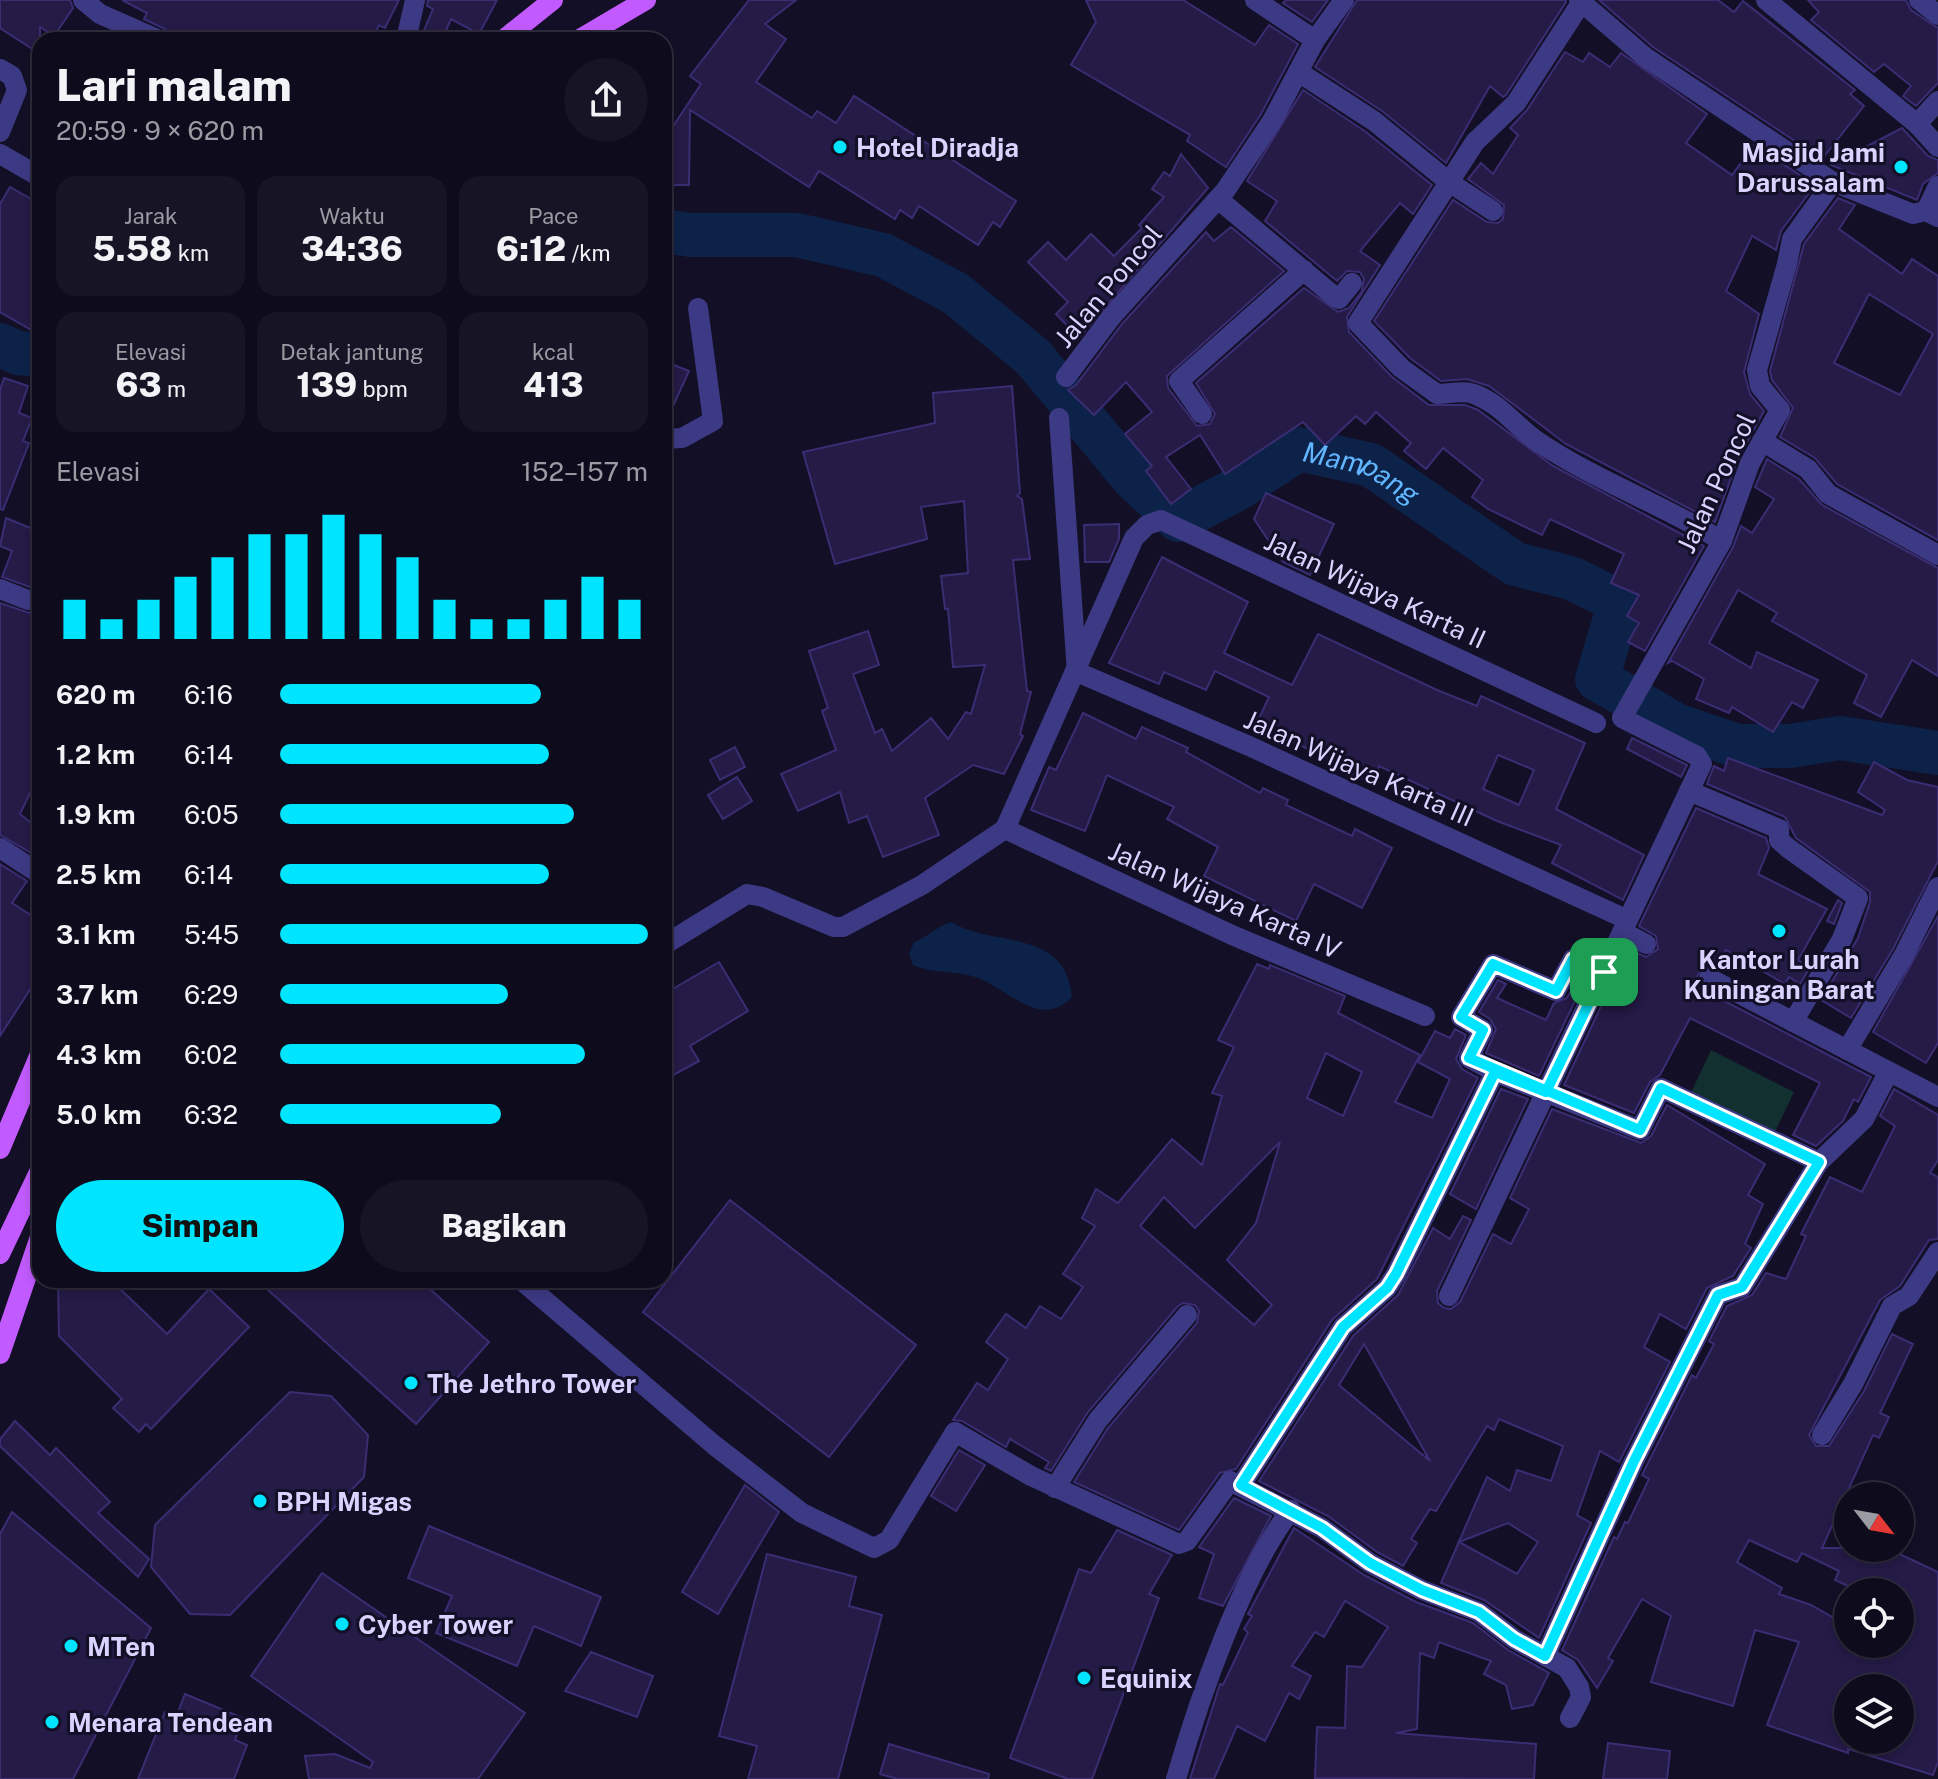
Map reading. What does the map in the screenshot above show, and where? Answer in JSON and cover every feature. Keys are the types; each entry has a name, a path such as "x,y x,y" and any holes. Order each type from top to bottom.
{"main road":[{"path":"513,32 553,0"},
{"path":"592,32 646,0"},
{"path":"0,1149 32,1073"},
{"path":"0,1254 32,1187"},
{"path":"0,1354 32,1260"}],"street":[{"path":"83,0 144,32"},
{"path":"408,32 415,0"},
{"path":"1255,0 1315,40"},
{"name":"Jalan Poncol","path":"1066,377 1112,316 1218,199 1300,73 1315,40 1344,0"},
{"path":"1766,0 1917,124 1938,147"},
{"path":"1919,0 1938,15"},
{"path":"1722,541 1669,509 1627,493 1536,440 1503,409 1470,392 1437,394 1401,368 1358,323 1475,142 1516,103 1580,1 1645,57 1833,182 1913,214 1932,214 1938,186"},
{"path":"108,12 109,32"},
{"path":"0,69 12,76 17,90 0,132"},
{"path":"1300,73 1374,121 1449,182 1493,211"},
{"path":"1917,124 1938,101"},
{"path":"0,154 32,172"},
{"name":"Jalan Poncol","path":"1689,791 1702,764 1701,758 1624,713 1722,541 1762,441 1780,410 1760,386 1757,370 1787,264 1788,247 1833,182"},
{"path":"1218,199 1339,299 1352,283"},
{"path":"1202,414 1179,381 1304,270"},
{"path":"672,439 682,438 713,421 698,308"},
{"path":"672,940 747,894 763,897 834,927 843,927 922,885 1005,829 1077,672 1059,418"},
{"path":"1762,441 1808,469 1828,494 1938,555"},
{"name":"Jalan Wijaya Karta II","path":"1077,672 1134,538 1147,525 1161,520 1596,723"},
{"path":"0,589 28,600"},
{"name":"Jalan Wijaya Karta III","path":"1077,672 1249,746 1620,924 1646,944"},
{"path":"1449,1296 1604,972 1620,924 1689,791 1779,829 1779,840 1788,848 1858,898 1842,939 1793,1022"},
{"name":"Jalan Wijaya Karta IV","path":"1005,829 1232,935 1425,1016"},
{"path":"0,848 32,869"},
{"path":"1847,1050 1904,955 1938,887"},
{"path":"1604,972 1573,959 1556,991 1493,964 1461,1017 1483,1030 1469,1058 1495,1072 1640,1130 1661,1088 1819,1162"},
{"path":"1709,978 1938,1097"},
{"path":"1241,1485 1343,1327 1387,1288 1396,1274 1495,1072"},
{"path":"1545,1656 1634,1461 1718,1295 1742,1287 1819,1162 1864,1119 1888,1073"},
{"path":"1822,1435 1853,1384 1892,1306 1909,1296 1938,1252"},
{"path":"530,1288 714,1445 802,1513 874,1548 889,1540 955,1432 1055,1488 1184,1545 1224,1485 1230,1481 1291,1510 1370,1563 1422,1590 1479,1612 1514,1639 1567,1668 1579,1687 1581,1697 1570,1718"},
{"path":"1055,1488 1098,1420 1187,1315"},
{"path":"1176,1779 1227,1633 1291,1510"}],"green space":[{"path":"1711,1050 1794,1092 1772,1138 1689,1097"}],"water":[{"path":"951,922 968,930 1042,949 1056,959 1067,975 1072,997 1048,1010 1036,1008 975,977 913,965 909,954 914,942"}],"building":[{"path":"0,0 70,0 73,8 57,32 48,32 40,27 40,32 32,32 32,49 0,28"},
{"path":"122,0 399,0 385,28 379,25 376,32 167,32 144,19 147,13"},
{"path":"428,0 497,0 480,32 451,19 445,32 423,32 433,9 427,6"},
{"name":"Hotel Diradja","path":"749,0 796,0 765,24 786,39 756,82 812,118 817,111 836,123 854,96 1016,201 1000,227 993,222 978,245 919,206 912,218 900,210 895,219 819,171 809,187 690,110 689,185 672,185 672,128 701,84 690,76"},
{"path":"1086,0 1183,0 1255,45 1269,25 1298,44 1261,114 1226,167 1187,141 1190,135 1071,65 1096,22"},
{"path":"1286,0 1328,0 1312,22 1283,3"},
{"path":"1357,0 1566,2 1506,95 1503,97 1490,86 1446,163 1382,111 1315,67"},
{"path":"1599,0 1718,0 1734,12 1743,1 1855,90 1850,94 1864,106 1822,159 1653,47"},
{"path":"1808,0 1906,0 1911,10 1938,28 1938,83 1916,106 1903,96 1911,86 1884,64 1874,72 1811,20 1819,12"},
{"path":"1565,52 1583,62 1589,53 1610,67 1621,53 1707,114 1686,143 1732,175 1754,145 1815,185 1781,231 1776,250 1752,236 1726,291 1759,314 1744,372 1750,394 1764,411 1738,459 1715,522 1566,444 1489,386 1467,379 1441,381 1410,358 1374,321 1453,200 1487,222 1498,223 1503,219 1504,205 1468,179 1481,163 1493,174 1518,135 1510,128 1527,110"},
{"path":"1303,90 1366,132 1432,185 1413,214 1400,203 1360,251 1380,265 1347,317 1349,332 1392,377 1429,405 1465,405 1478,410 1553,466 1704,546 1645,651 1628,642 1639,623 1627,616 1639,595 1611,583 1624,554 1550,519 1542,535 1488,509 1472,497 1483,480 1443,448 1426,469 1404,451 1411,443 1376,412 1365,424 1356,416 1325,445 1303,422 1225,474 1200,435 1166,457 1191,489 1171,504 1146,471 1152,466 1125,434 1152,412 1126,382 1094,415 1068,390 1076,385 1122,324 1206,232 1214,241 1231,227 1284,271 1167,376 1168,388 1197,426 1210,424 1215,414 1196,383 1304,288 1338,312 1349,308 1362,291 1364,279 1360,272 1347,271 1337,281 1265,221 1277,201 1247,181"},
{"name":"Masjid Jami Darussalam","path":"1902,128 1928,156 1938,160 1938,173 1923,184 1917,200 1831,165"},
{"path":"1181,154 1208,188 1079,338 1056,314 1068,302 1028,262 1048,242 1066,260 1091,234 1114,256 1142,228 1139,225 1164,197 1152,189 1164,172 1170,176"},
{"path":"10,187 32,199 32,330 0,312 0,204"},
{"path":"1838,198 1855,205 1839,229 1902,274 1912,259 1938,276 1938,540 1837,484 1815,458 1780,437 1793,408 1772,380 1770,371 1804,244","holes":["1869,294 1933,334 1900,395 1834,363"]},
{"path":"672,364 689,371 672,408"},
{"path":"4,378 28,386 19,413 32,418 23,441 29,443 3,510 0,509 0,390"},
{"path":"1012,386 1020,493 1017,496 1022,499 1030,559 1013,560 1027,691 1031,692 1020,734 1023,736 1004,774 973,765 925,798 939,835 883,857 867,816 849,823 840,792 798,811 781,774 836,750 822,711 828,708 809,651 868,631 879,665 853,674 875,733 882,729 892,751 931,718 948,739 966,712 971,714 985,665 953,667 948,609 945,609 941,576 968,573 964,501 921,507 927,539 835,564 803,452 935,423 933,393"},
{"path":"1767,459 1799,479 1822,505 1938,568 1938,676 1912,660 1881,717 1854,703 1867,675 1772,621 1777,613 1738,590 1709,643 1751,668 1757,652 1818,680 1803,708 1792,702 1773,732 1732,707 1729,713 1696,699 1704,679 1672,661 1668,663 1733,547 1741,526 1752,533 1774,499 1755,487"},
{"path":"1266,493 1334,524 1310,575 1283,562 1254,519"},
{"path":"6,518 32,529 32,588 2,577 12,551 0,546"},
{"path":"1119,524 1119,539 1109,562 1085,562 1084,525"},
{"path":"1162,557 1248,602 1224,653 1292,685 1318,634 1437,690 1477,706 1481,696 1585,743 1556,809 1644,855 1623,900 1552,863 1561,845 1497,821 1379,766 1372,783 1339,768 1341,764 1256,725 1269,697 1215,671 1206,690 1164,672 1159,684 1109,663","holes":["1498,755 1534,770 1519,805 1483,789"]},
{"path":"0,603 29,613 32,611 32,789 20,814 32,824 32,853 0,835"},
{"path":"1083,713 1136,739 1142,727 1188,748 1186,752 1260,793 1263,788 1288,800 1286,805 1352,836 1355,829 1392,848 1362,908 1314,884 1296,921 1204,876 1218,847 1167,819 1174,807 1107,775 1085,831 1031,810 1049,767 1056,770"},
{"path":"1632,738 1687,765 1681,777 1627,749"},
{"path":"735,747 745,767 720,780 710,760"},
{"path":"1728,758 1882,815 1885,810 1858,792 1874,762 1907,780 1938,787 1938,861 1893,949 1851,1018 1821,1000 1858,938 1870,902 1870,892 1796,838 1785,817 1707,784 1714,766 1724,771"},
{"path":"737,777 752,801 723,819 708,795"},
{"path":"1696,808 1766,838 1769,848 1758,874 1827,909 1798,960 1810,967 1800,984 1789,977 1785,984 1726,950 1717,968 1703,967 1696,978 1703,990 1871,1077 1858,1102 1854,1099 1843,1121 1816,1146 1793,1135 1820,1083 1690,1018 1660,1075 1650,1082 1634,1113 1564,1085 1628,949 1646,957 1658,949 1656,936 1639,926"},
{"path":"0,864 27,881 12,903 32,916 32,986 0,1036"},
{"path":"1838,900 1842,903 1834,924 1827,921"},
{"path":"1938,916 1938,1043 1926,1063 1873,1032"},
{"path":"719,962 748,1011 690,1046 699,1061 672,1076 672,989"},
{"path":"1257,964 1269,969 1270,965 1345,996 1338,1013 1420,1055 1395,1102 1432,1118 1450,1079 1418,1062 1435,1031 1450,1038 1455,1029 1466,1035 1456,1059 1462,1069 1478,1078 1377,1279 1332,1320 1236,1469 1220,1473 1179,1530 1074,1482 1108,1428 1197,1323 1199,1311 1195,1305 1183,1303 1177,1307 1088,1412 1051,1471 1045,1468 1049,1462 1010,1439 1006,1447 962,1421 953,1420 977,1383 988,1390 1008,1359 986,1342 1006,1314 1026,1328 1040,1306 1061,1319 1083,1287 1063,1274 1095,1226 1082,1218 1096,1189 1118,1203 1172,1139 1202,1165 1222,1096 1212,1093 1234,1047 1218,1040","holes":["1326,1053 1362,1072 1343,1116 1307,1098","1280,1142 1256,1223 1227,1260 1272,1305 1254,1325 1140,1226 1164,1197 1195,1228"]},
{"path":"1579,976 1586,978 1539,1076 1486,1053 1496,1029 1490,1019 1479,1012 1498,980 1506,984 1497,998 1546,1020 1554,1003 1567,998"},
{"path":"1501,1089 1528,1099 1476,1209 1450,1194"},
{"path":"1894,1089 1938,1115 1938,1160 1930,1173 1938,1177 1938,1239 1929,1240 1900,1286 1880,1300 1809,1435 1816,1446 1829,1446 1864,1391 1892,1334 1913,1344 1880,1413 1889,1417 1879,1438 1873,1435 1852,1482 1834,1482 1834,1521 1822,1548 1834,1548 1834,1562 1914,1561 1938,1572 1938,1762 1933,1775 1864,1754 1914,1754 1914,1674 1834,1674 1834,1748 1767,1725 1799,1642 1755,1630 1733,1706 1651,1682 1671,1616 1642,1599 1608,1658 1613,1661 1597,1688 1578,1660 1562,1650 1614,1537 1617,1539 1625,1522 1628,1523 1649,1479 1642,1475 1692,1375 1696,1378 1714,1344 1709,1341 1727,1306 1752,1295 1766,1273 1786,1279 1806,1236 1801,1234 1830,1177 1862,1192 1895,1126 1880,1116"},
{"path":"1667,1105 1765,1164 1748,1195 1763,1204 1745,1244 1751,1248 1733,1276 1707,1288 1686,1329 1660,1314 1644,1347 1670,1362 1619,1462 1600,1451 1577,1515 1591,1523 1539,1638 1484,1600 1441,1583 1487,1477 1510,1491 1517,1470 1551,1481 1563,1446 1499,1419 1494,1430 1487,1426 1436,1511 1430,1509 1411,1539 1417,1543 1403,1566 1377,1552 1328,1516 1259,1481 1353,1336 1398,1295 1433,1228 1450,1239 1463,1216 1471,1220 1437,1291 1438,1303 1444,1308 1451,1309 1460,1302 1493,1234 1511,1244 1529,1209 1510,1198 1552,1109 1641,1143 1651,1136","holes":["1364,1344 1430,1461 1339,1385","1508,1523 1538,1542 1517,1574 1459,1542"]},
{"path":"730,1200 916,1345 829,1457 643,1312 662,1288 672,1288 672,1275"},
{"path":"58,1288 119,1288 167,1334 209,1289 249,1327 151,1429 146,1424 139,1432 113,1408 122,1399 59,1336"},
{"name":"The Jethro Tower","path":"266,1288 429,1288 489,1342 416,1424"},
{"name":"BPH Migas","path":"290,1392 331,1396 368,1435 364,1477 230,1615 190,1614 151,1567 155,1525"},
{"path":"15,1421 50,1455 56,1448 110,1502 98,1513 149,1559 138,1577 0,1446 0,1439"},
{"path":"959,1450 985,1465 956,1511 931,1496"},
{"path":"745,1485 779,1512 718,1614 682,1592"},
{"path":"1234,1498 1271,1516 1223,1606 1199,1598 1214,1554 1199,1547"},
{"name":"MTen","path":"12,1512 151,1628 73,1779 0,1779 0,1534"},
{"path":"429,1526 601,1597 581,1646 534,1626 517,1666 436,1633 452,1596 408,1578"},
{"path":"1294,1528 1364,1575 1416,1602 1473,1623 1508,1650 1549,1673 1533,1705 1512,1709 1506,1685 1484,1674 1491,1661 1439,1642 1434,1658 1420,1653 1417,1729 1396,1733 1536,1744 1534,1779 1315,1778 1317,1727 1345,1728 1347,1666 1362,1667 1388,1627 1345,1601 1324,1637 1315,1632 1292,1666 1311,1676 1299,1699 1289,1693 1265,1741 1237,1726 1214,1779 1190,1779 1220,1684 1223,1685 1248,1632 1244,1629 1252,1616 1248,1614"},
{"name":"Equinix","path":"1117,1530 1172,1555 1149,1594 1159,1598 1092,1779 1068,1779 1010,1758 1079,1569 1091,1573"},
{"path":"767,1554 856,1577 849,1606 882,1615 838,1779 748,1779 757,1746 719,1736"},
{"name":"Cyber Tower","path":"322,1573 525,1713 478,1779 309,1779 305,1756 335,1754 370,1768 373,1762 251,1676"},
{"path":"591,1652 653,1676 637,1717 565,1691"},
{"path":"185,1694 243,1718 235,1740 247,1745 234,1779 138,1779 165,1712 176,1717"},
{"path":"1608,1743 1670,1751 1667,1779 1603,1779"},
{"path":"889,1744 989,1774 988,1779 898,1779 880,1774"}],"waterway":[{"name":"Mampang","path":"672,232 797,235 883,255 955,293 1033,357 1133,478 1178,520 1237,489 1299,449 1371,465 1515,564 1571,578 1620,602 1597,679 1676,725 1738,746 1790,746 1840,738 1938,753"},
{"name":"Mampang","path":"0,345 18,353 32,354"}],"place":[{"name":"Hotel Diradja","path":"840,147"},
{"name":"Masjid Jami Darussalam","path":"1901,167"},
{"name":"Kantor Lurah Kuningan Barat","path":"1779,931"},
{"name":"The Jethro Tower","path":"411,1383"},
{"name":"BPH Migas","path":"260,1501"},
{"name":"Cyber Tower","path":"342,1624"},
{"name":"MTen","path":"71,1646"},
{"name":"Equinix","path":"1084,1678"},
{"name":"Menara Tendean","path":"52,1722"}],"route":[{"path":"1604,972 1546,1092 1495,1072 1396,1274 1387,1288 1343,1327 1241,1485 1322,1528 1370,1563 1422,1590 1479,1612 1514,1639 1545,1656 1634,1461 1718,1295 1742,1287 1819,1162 1661,1088 1640,1130 1495,1072 1469,1058 1483,1030 1461,1017 1493,964 1556,991 1573,959 1604,972"}]}
